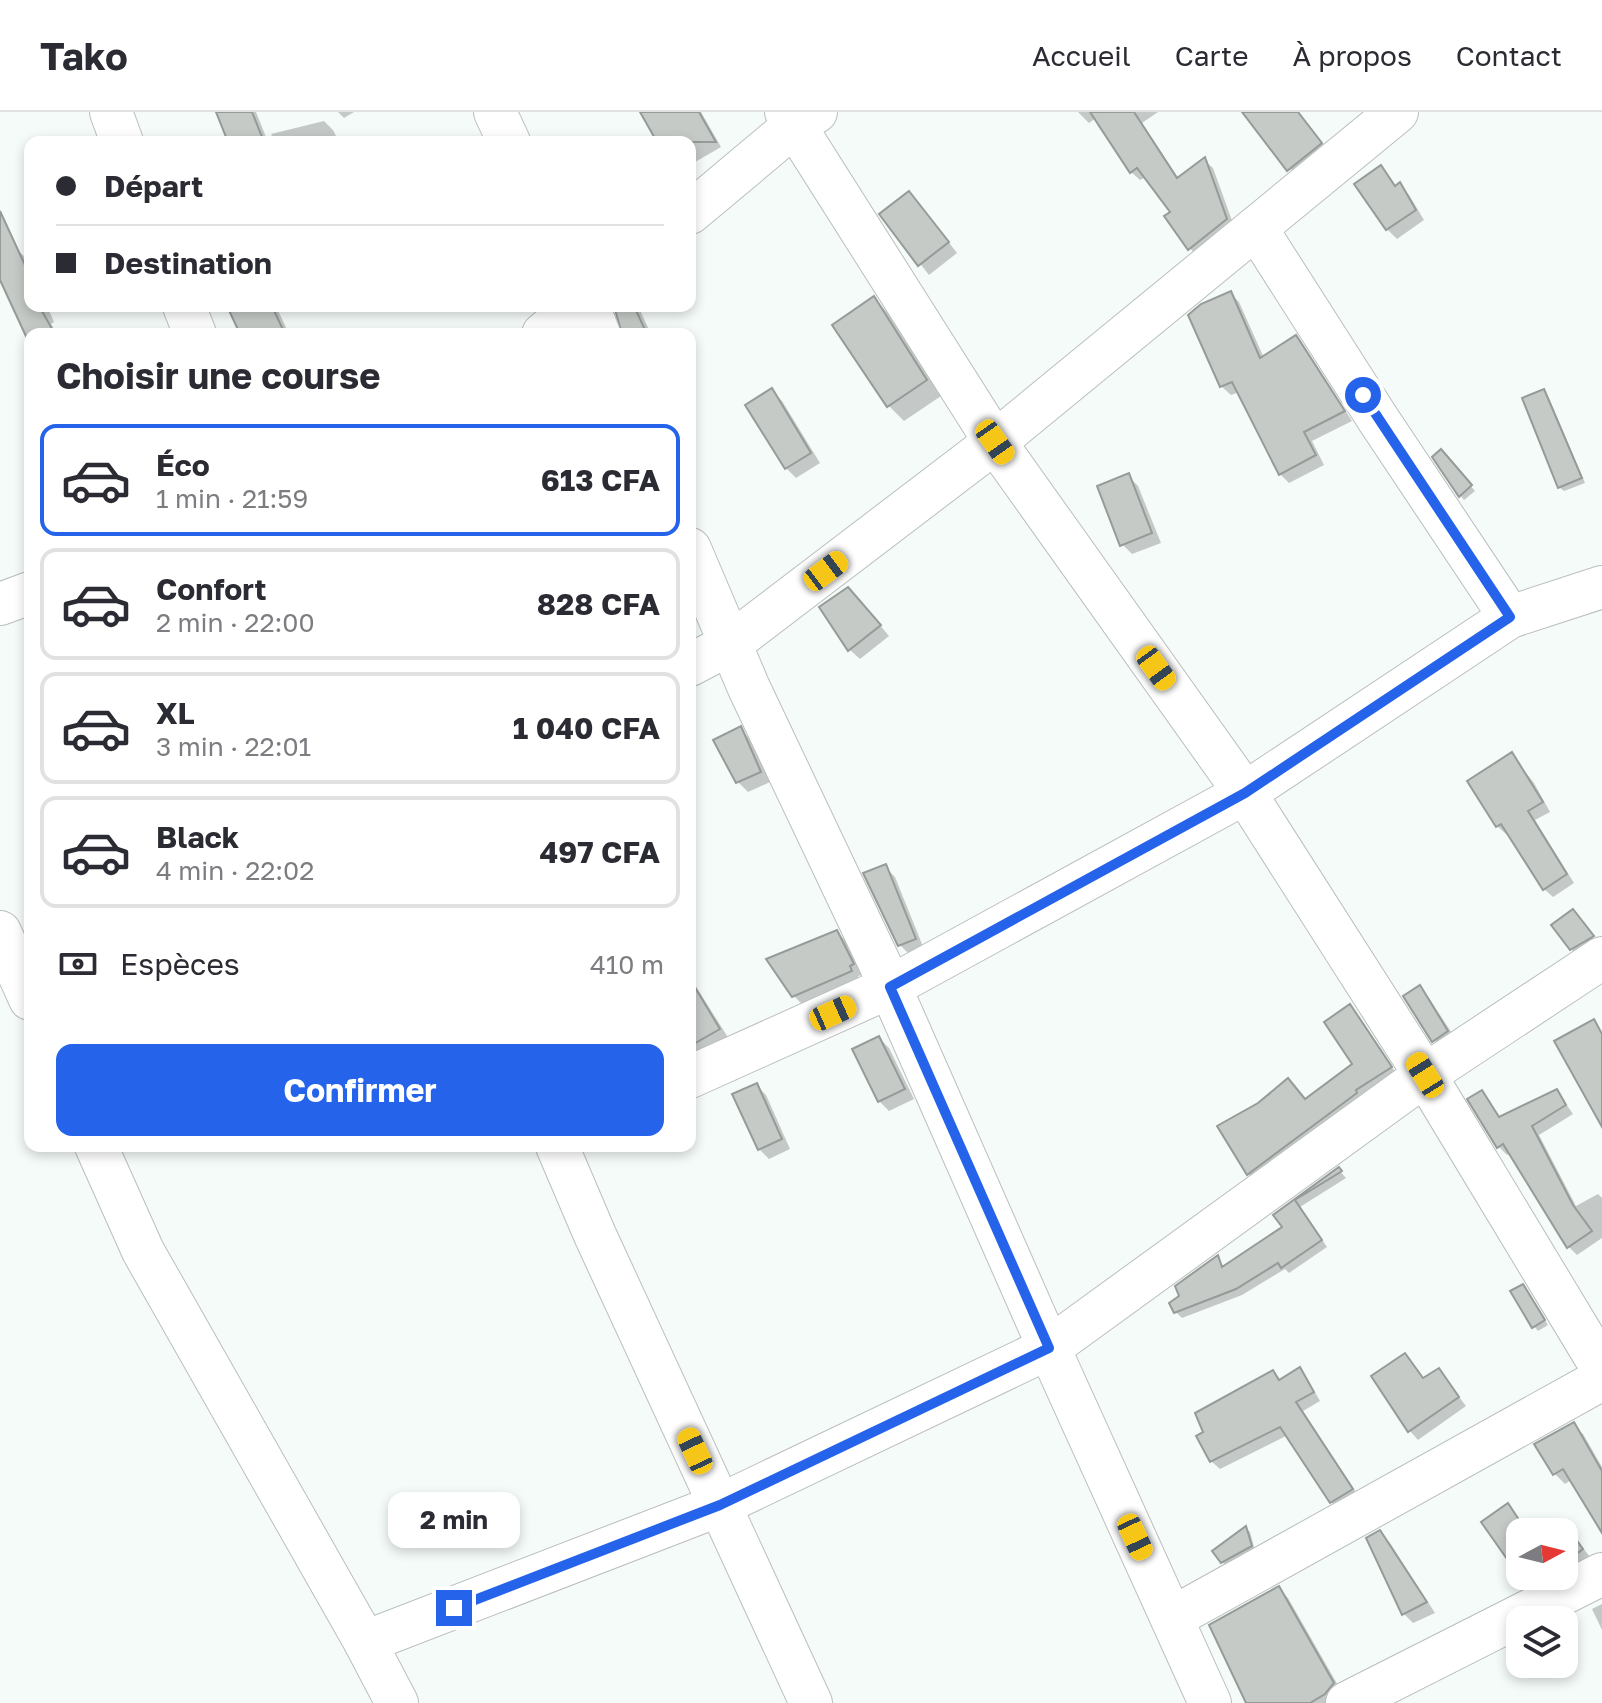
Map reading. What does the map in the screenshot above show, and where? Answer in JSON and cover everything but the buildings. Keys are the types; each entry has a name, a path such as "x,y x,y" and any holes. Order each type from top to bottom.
{"street":[{"path":"111,112 120,136"},
{"path":"495,112 506,136"},
{"path":"696,662 730,644 995,442 1397,112"},
{"path":"696,208 799,116 995,442 1245,793 1425,1075 1602,1368"},
{"path":"1256,228 1510,617"},
{"path":"550,328 570,312"},
{"path":"696,563 730,644 890,987 1210,1703"},
{"path":"696,1074 890,987 1245,793 1510,617 1602,587"},
{"path":"0,604 24,595"},
{"path":"0,932 24,986"},
{"path":"365,1642 720,1505 1049,1348 1425,1075 1602,958"},
{"path":"99,1152 143,1251 397,1703"},
{"path":"560,1152 601,1249 811,1703"},
{"path":"1172,1618 1602,1379"},
{"path":"1347,1703 1602,1574"}],"route":[{"path":"454,1608 720,1505 1049,1348 890,987 1245,793 1510,617 1363,395"}]}
